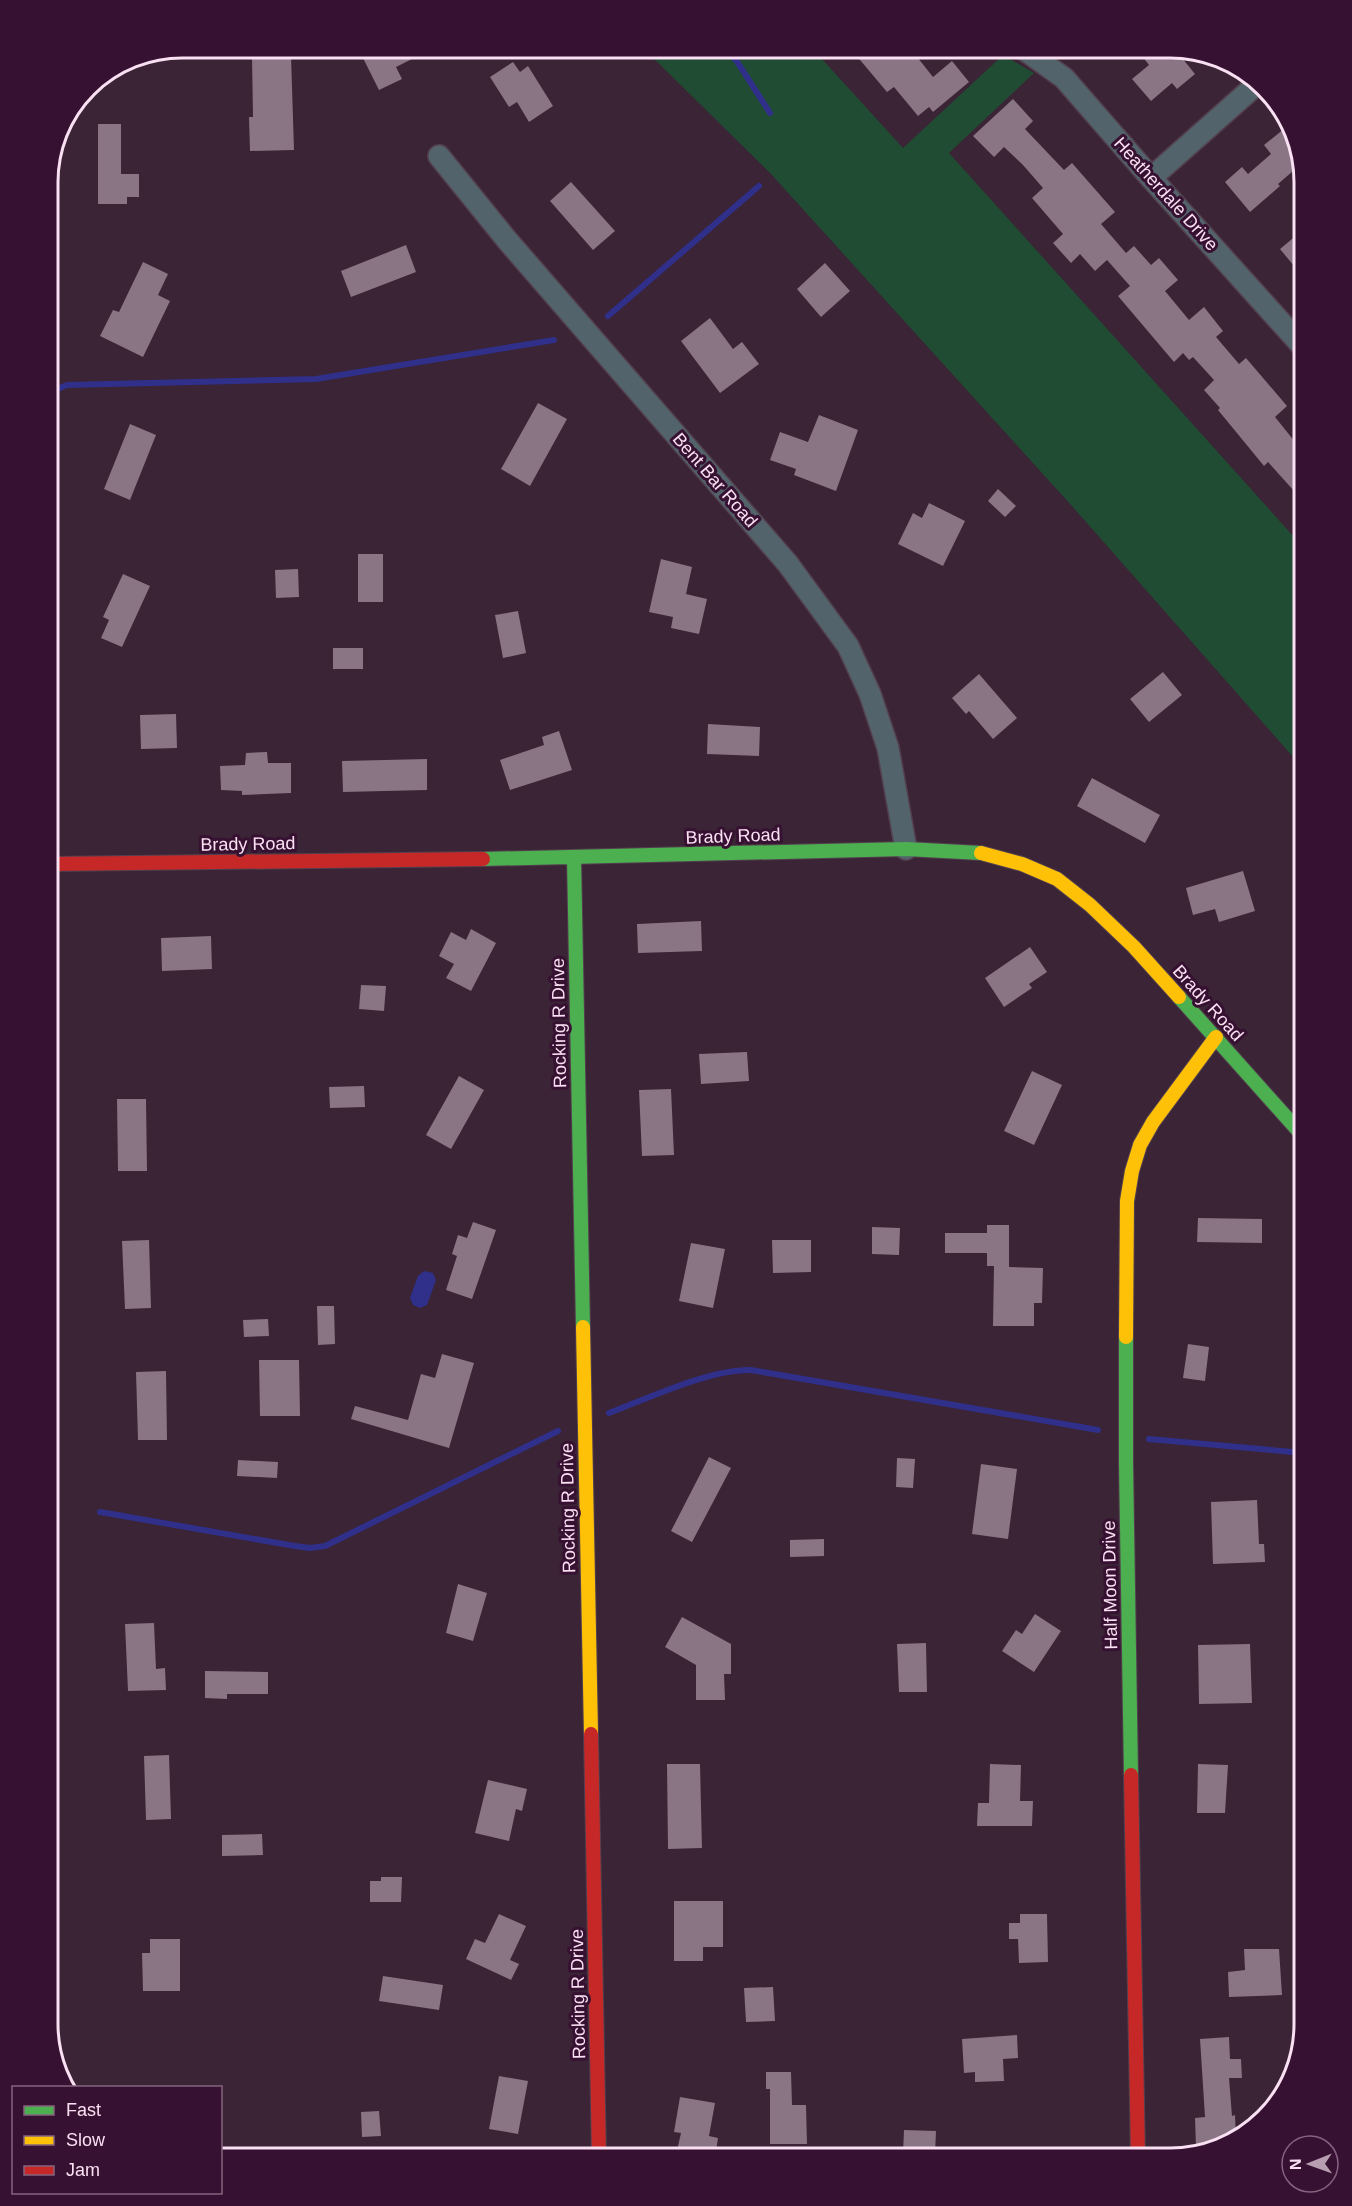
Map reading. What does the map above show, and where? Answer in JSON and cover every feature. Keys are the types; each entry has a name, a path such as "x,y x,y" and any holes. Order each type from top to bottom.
{"street":[{"name":"Heatherdale Drive","path":"1037,59 1064,78 1294,337"},
{"path":"1151,178 1251,89"},
{"name":"Bent Bar Road","path":"439,156 507,240 788,564 848,646 870,694 888,748 906,849"},
{"name":"Brady Road","path":"59,864 574,858 906,849 983,853 1022,864 1057,879 1090,905 1134,947 1294,1126"},
{"name":"Rocking R Drive","path":"574,858 599,2147"},
{"name":"Half Moon Drive","path":"1138,2148 1126,1463 1127,1201 1132,1171 1140,1145 1153,1122 1216,1037"}],"green space":[{"path":"654,59 822,59 903,148 999,59 1010,59 1034,73 949,153 1294,537 1294,758 1071,505 771,174"}],"shaded area":[{"path":"424,1271 433,1273 436,1280 427,1305 420,1308 413,1305 410,1298 418,1276"}],"building":[{"path":"252,59 291,59 294,150 250,151 249,117 253,117"},
{"path":"364,59 412,59 396,67 402,79 379,90"},
{"path":"859,59 919,59 933,77 952,61 969,82 933,112 929,107 918,116 894,87 887,92"},
{"path":"1144,59 1183,60 1195,74 1177,89 1172,83 1151,101 1132,79 1149,65"},
{"path":"513,62 520,72 528,66 553,106 529,122 517,102 509,107 490,77"},
{"path":"1013,99 1033,121 1025,129 1064,170 1072,163 1115,212 1101,224 1126,253 1134,246 1151,265 1159,258 1178,280 1165,291 1189,320 1204,307 1223,331 1216,337 1239,364 1246,358 1287,406 1275,417 1294,441 1294,491 1268,462 1264,466 1218,410 1220,408 1204,390 1214,380 1193,357 1189,360 1183,353 1174,362 1118,296 1130,286 1107,260 1095,271 1080,254 1071,263 1053,243 1063,234 1032,198 1043,188 1023,165 1004,147 994,157 973,136"},
{"path":"98,124 121,124 121,174 139,174 139,197 127,197 127,204 98,204"},
{"path":"1282,130 1293,171 1278,184 1280,186 1250,212 1225,182 1242,167 1248,174 1271,154 1264,145"},
{"path":"571,182 615,231 593,250 550,201"},
{"path":"1294,237 1294,266 1280,249"},
{"path":"406,245 416,272 351,297 341,271"},
{"path":"143,262 168,274 158,295 170,301 143,357 100,336 113,310 119,312"},
{"path":"825,263 850,291 821,317 797,289"},
{"path":"710,318 733,349 742,342 759,364 720,393 681,341"},
{"path":"538,403 567,419 530,486 501,469"},
{"path":"819,415 858,430 836,491 794,475 796,469 770,460 780,432 808,442"},
{"path":"130,424 156,435 130,500 104,489"},
{"path":"998,489 1016,506 1005,517 988,501"},
{"path":"929,503 965,521 943,566 898,544 913,513 922,518"},
{"path":"358,554 383,554 383,602 358,602"},
{"path":"661,559 692,567 686,594 707,599 699,634 671,628 673,617 649,612"},
{"path":"298,569 299,597 276,598 275,570"},
{"path":"123,574 150,586 122,647 101,638 109,620 103,617"},
{"path":"518,611 526,653 503,658 495,615"},
{"path":"333,648 363,648 363,669 333,669"},
{"path":"1163,672 1182,695 1149,722 1130,699"},
{"path":"979,674 1017,718 993,739 969,711 966,714 952,698"},
{"path":"176,714 177,748 141,749 140,715"},
{"path":"708,724 760,727 759,756 707,754"},
{"path":"559,731 572,770 510,790 500,760 544,745 542,737"},
{"path":"267,752 268,763 291,763 291,793 242,795 242,791 221,790 220,766 245,765 246,753"},
{"path":"427,759 427,790 343,792 342,761"},
{"path":"1092,778 1160,815 1145,843 1077,806"},
{"path":"1243,871 1255,911 1219,922 1215,909 1193,915 1186,888"},
{"path":"701,921 702,951 638,953 637,924"},
{"path":"471,929 496,943 471,991 446,978 454,964 439,956 451,932 466,940"},
{"path":"211,936 212,969 162,971 161,938"},
{"path":"1030,947 1047,972 1029,984 1032,988 1004,1007 985,978"},
{"path":"361,985 386,986 384,1011 359,1009"},
{"path":"747,1052 749,1081 701,1084 699,1054"},
{"path":"1032,1071 1062,1085 1034,1145 1004,1131"},
{"path":"459,1076 484,1090 451,1149 426,1135"},
{"path":"364,1086 365,1107 330,1108 329,1087"},
{"path":"671,1089 674,1155 642,1156 639,1090"},
{"path":"117,1099 146,1099 147,1171 118,1171"},
{"path":"1198,1218 1262,1219 1262,1243 1197,1242"},
{"path":"473,1222 496,1230 472,1299 446,1290 457,1256 452,1254 458,1235 467,1238"},
{"path":"987,1225 1009,1225 1009,1267 1043,1268 1042,1303 1034,1303 1034,1326 993,1326 994,1266 987,1266 987,1253 945,1253 945,1233 987,1233"},
{"path":"872,1227 900,1228 899,1255 872,1254"},
{"path":"149,1240 151,1308 125,1309 122,1241"},
{"path":"772,1240 811,1240 811,1272 773,1273"},
{"path":"691,1243 725,1249 713,1308 679,1301"},
{"path":"317,1306 334,1306 335,1344 318,1345"},
{"path":"268,1319 269,1336 244,1337 243,1320"},
{"path":"1188,1344 1209,1347 1205,1381 1183,1378"},
{"path":"442,1354 474,1363 449,1448 351,1419 355,1406 408,1420 421,1374 435,1378"},
{"path":"259,1360 299,1360 300,1416 260,1416"},
{"path":"166,1371 167,1440 138,1440 136,1372"},
{"path":"709,1457 731,1468 692,1542 671,1531"},
{"path":"897,1458 915,1459 913,1488 896,1487"},
{"path":"238,1460 278,1462 277,1478 237,1476"},
{"path":"981,1464 1017,1469 1008,1539 972,1534"},
{"path":"1257,1500 1259,1544 1264,1544 1265,1562 1213,1564 1211,1502"},
{"path":"824,1539 824,1556 790,1557 790,1540"},
{"path":"458,1584 487,1593 473,1641 446,1633"},
{"path":"1035,1614 1061,1631 1034,1672 1002,1651 1016,1630 1022,1634"},
{"path":"682,1617 731,1644 731,1674 724,1674 725,1700 696,1700 696,1665 665,1647"},
{"path":"154,1623 156,1669 165,1668 166,1690 128,1691 125,1624"},
{"path":"926,1643 927,1692 899,1692 897,1644"},
{"path":"1250,1644 1252,1703 1199,1704 1198,1645"},
{"path":"205,1671 268,1672 268,1694 227,1694 227,1699 205,1698"},
{"path":"169,1755 171,1819 146,1820 144,1756"},
{"path":"667,1764 700,1764 702,1848 668,1849"},
{"path":"990,1764 1021,1765 1020,1801 1033,1801 1032,1826 977,1826 978,1803 989,1803"},
{"path":"1198,1764 1228,1765 1225,1813 1197,1813"},
{"path":"488,1780 527,1789 522,1811 516,1809 509,1841 475,1833"},
{"path":"262,1834 263,1855 222,1856 222,1835"},
{"path":"381,1877 402,1877 401,1902 370,1902 370,1881 381,1881"},
{"path":"674,1901 723,1901 723,1947 703,1947 703,1961 674,1961"},
{"path":"499,1914 526,1926 510,1960 519,1964 511,1980 466,1959 475,1939 485,1943"},
{"path":"1020,1914 1047,1914 1048,1962 1019,1963 1018,1939 1009,1939 1009,1923 1020,1923"},
{"path":"150,1939 180,1939 180,1991 143,1991 142,1953 150,1953"},
{"path":"1244,1949 1279,1949 1282,1995 1229,1997 1228,1972 1245,1970"},
{"path":"383,1976 443,1985 439,2010 379,2001"},
{"path":"773,1987 775,2021 746,2022 744,1988"},
{"path":"1017,2035 1018,2058 1003,2059 1004,2081 975,2082 975,2072 964,2073 962,2039"},
{"path":"1229,2037 1230,2059 1241,2059 1242,2078 1229,2078 1232,2116 1235,2115 1236,2129 1210,2141 1196,2144 1195,2118 1205,2117 1200,2039"},
{"path":"766,2072 791,2072 792,2105 806,2105 807,2144 770,2144 770,2089 766,2089"},
{"path":"499,2076 528,2081 518,2134 489,2129"},
{"path":"680,2097 715,2103 709,2136 718,2138 717,2148 678,2148 681,2133 674,2132"},
{"path":"379,2111 381,2136 362,2137 361,2112"},
{"path":"904,2130 936,2131 935,2148 903,2148"}],"waterway":[{"path":"735,59 770,113"},
{"path":"608,316 759,186"},
{"path":"59,388 67,385 316,379 554,340"},
{"path":"609,1413 699,1379 717,1374 751,1370 1098,1430"},
{"path":"100,1512 295,1546 310,1548 325,1546 558,1431"},
{"path":"1149,1439 1294,1452"}],"traffic: fast":[{"path":"483,859 906,849 981,853"},
{"path":"574,858 583,1327"},
{"path":"1179,997 1294,1126"},
{"path":"1126,1337 1131,1775"}],"traffic: slow":[{"path":"981,853 1022,864 1057,879 1090,905 1134,947 1179,997"},
{"path":"1126,1337 1127,1201 1132,1171 1140,1145 1153,1122 1216,1037"},
{"path":"583,1327 591,1734"}],"traffic: jam":[{"path":"59,864 483,859"},
{"path":"591,1734 599,2147"},
{"path":"1131,1775 1138,2148"}]}
